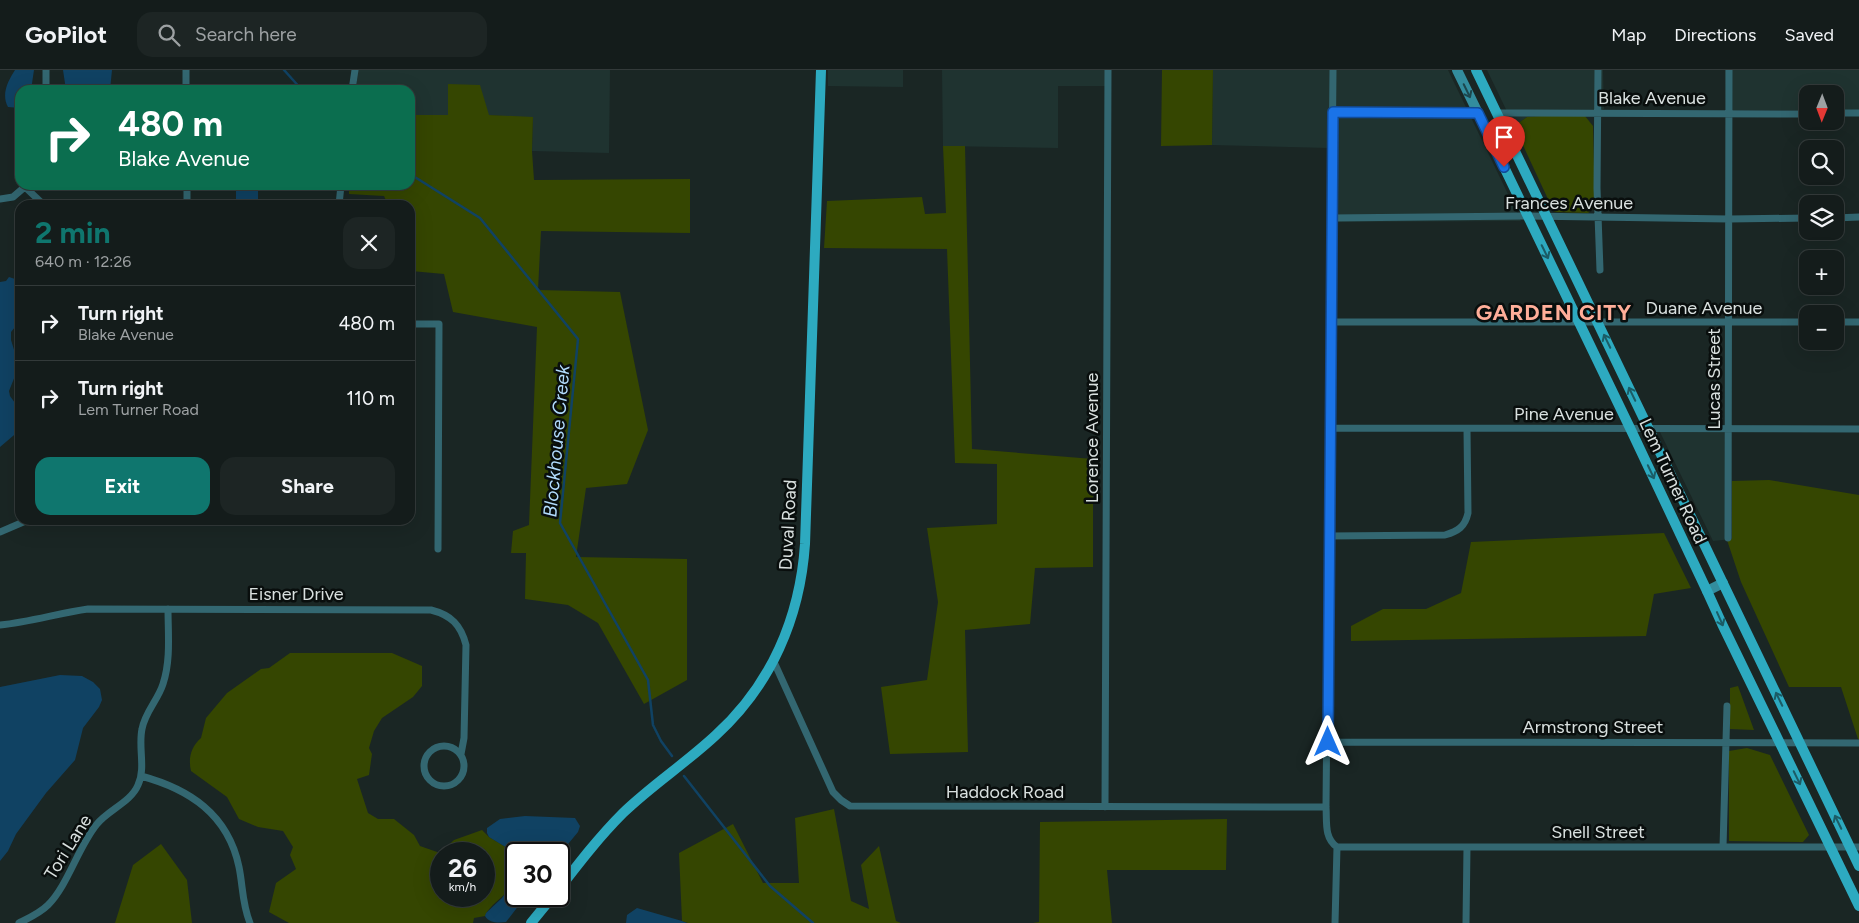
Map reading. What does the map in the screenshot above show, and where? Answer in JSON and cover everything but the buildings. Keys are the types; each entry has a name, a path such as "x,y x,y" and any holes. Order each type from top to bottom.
{"main road":[{"name":"Duval Road","path":"570,875 623,813 729,723 756,690 774,662 792,621 804,562 821,70"},
{"name":"Lem Turner Road","path":"1457,70 1859,906"},
{"name":"Lem Turner Road","path":"1476,70 1800,743 1854,847 1859,866"},
{"path":"1708,590 1723,583"},
{"path":"531,923 544,907"}],"street":[{"path":"46,70 46,85"},
{"path":"186,70 186,85"},
{"path":"352,85 354,70"},
{"name":"Lorence Avenue","path":"1105,807 1108,70"},
{"path":"1333,70 1326,808 1327,835 1337,847 1335,923"},
{"path":"1598,70 1600,270"},
{"name":"Lucas Street","path":"1728,538 1729,70"},
{"path":"1333,112 1478,113"},
{"name":"Blake Avenue","path":"1497,113 1799,114"},
{"path":"1844,114 1859,113"},
{"path":"0,199 13,197 21,190"},
{"path":"30,190 39,200"},
{"name":"Frances Avenue","path":"1331,218 1527,216 1799,218"},
{"path":"1844,218 1859,217"},
{"name":"Duane Avenue","path":"1330,322 1799,322"},
{"path":"1844,322 1859,322"},
{"path":"415,324 439,324 438,549"},
{"name":"Pine Avenue","path":"1330,428 1859,429"},
{"path":"1328,536 1445,535 1462,528 1468,513 1468,429"},
{"path":"0,532 16,525"},
{"name":"Eisner Drive","path":"0,625 20,623 64,612 88,609 431,610 441,612 456,623 463,633 466,645 464,738 461,754 464,759 464,772 457,782 443,786 430,781 424,769 424,762 432,750 444,746 456,749 461,754"},
{"name":"Tori Lane","path":"19,923 48,905 58,892 96,825 132,794 138,785 141,776 142,728 146,716 162,686 165,674 168,609"},
{"name":"Haddock Road","path":"774,662 833,792 840,800 850,806 1326,808"},
{"path":"1723,847 1727,706"},
{"name":"Armstrong Street","path":"1328,742 1859,743"},
{"path":"141,776 175,787 188,794 201,803 220,825 228,838 239,866 244,906 250,923"},
{"name":"Snell Street","path":"1337,847 1854,847"},
{"path":"1466,923 1467,847"}],"shaded area":[{"path":"358,70 610,70 609,153 532,151 533,118 489,115 448,84 448,115 415,115 415,85 356,85"},
{"path":"828,70 903,70 903,87 828,86"},
{"path":"942,70 1105,70 1105,86 1058,86 1058,148 943,146"},
{"path":"1213,70 1448,70 1521,221 1328,222 1329,148 1212,145"},
{"path":"1487,70 1603,70 1604,109 1585,116 1527,117 1514,126"},
{"path":"1725,70 1859,70 1859,111 1844,111 1844,85 1799,85 1799,110 1726,110"},
{"path":"1660,432 1731,432 1732,539 1713,541"}],"green space":[{"path":"1162,70 1213,70 1212,145 1161,146"},
{"path":"448,84 480,85 489,115 533,117 532,151 534,180 690,179 690,233 541,231 538,290 620,292 648,430 627,484 586,488 576,557 687,559 687,680 644,704 598,623 568,605 525,599 526,553 511,553 513,531 529,525 537,327 453,312 444,274 415,271 415,200 386,200 384,196 349,194 349,190 415,190 415,115 448,115"},
{"path":"1585,116 1593,126 1595,207 1588,213 1554,212 1514,126 1527,117"},
{"path":"943,146 965,146 972,449 1093,459 1093,567 1035,568 1030,624 965,630 968,752 890,754 881,687 927,680 938,602 927,528 997,524 997,464 955,463 947,249 824,248 827,201 922,197 925,214 946,213"},
{"path":"1769,480 1859,495 1859,739 1841,687 1789,687 1741,582 1727,540 1732,539 1732,481"},
{"path":"1664,533 1691,588 1654,594 1646,636 1351,641 1351,626 1383,609 1426,609 1461,593 1471,542"},
{"path":"290,653 392,653 422,666 422,686 413,697 382,718 374,731 369,748 372,754 369,775 357,779 368,813 378,819 394,819 414,835 420,846 430,850 430,907 491,907 485,916 474,918 473,923 289,923 269,912 276,883 296,869 290,855 293,847 283,831 258,827 239,819 227,797 191,771 190,762 191,753 201,738 206,718 227,693 261,669 269,668"},
{"path":"1738,686 1754,730 1730,729 1730,688"},
{"path":"1747,748 1770,755 1809,835 1803,842 1729,841 1729,751"},
{"path":"834,809 851,901 869,909 861,865 879,846 896,921 901,923 688,923 682,921 679,853 733,824 763,883 799,883 795,818"},
{"path":"1227,819 1226,870 1107,870 1112,923 1033,923 1039,922 1040,822"},
{"path":"482,830 489,837 505,847 505,894 495,903 495,842 452,842"},
{"path":"161,844 187,880 192,923 115,923 133,865"}],"water":[{"path":"15,70 34,70 32,85 15,85 15,108 8,107 6,102 5,92"},
{"path":"63,70 112,70 110,85 65,85"},
{"path":"236,190 258,190 258,200 236,200"},
{"path":"9,277 15,279 15,327 11,332 11,340 15,353 15,376 9,391 15,403 15,434 0,447 0,282 6,281"},
{"path":"60,675 82,676 93,682 100,689 102,700 83,728 75,760 46,793 16,834 8,851 0,861 0,687"},
{"path":"525,816 575,818 580,826 578,832 570,842 505,842 505,847 489,837 487,833 487,828 500,819"},
{"path":"505,894 505,907 518,907 506,922 489,920 485,916 486,913 495,907"},
{"path":"637,908 687,923 626,923 627,915"}],"waterway":[{"name":"Blockhouse Creek","path":"284,70 298,85"},
{"name":"Blockhouse Creek","path":"415,177 480,218 578,339 560,523 648,680 653,725 661,741 672,756"},
{"name":"Blockhouse Creek","path":"684,776 770,886 813,923"}],"district":[{"name":"GARDEN CITY","path":"1554,312"}],"route":[{"path":"1328,742 1328,536 1333,112 1478,113 1504,167"}]}
